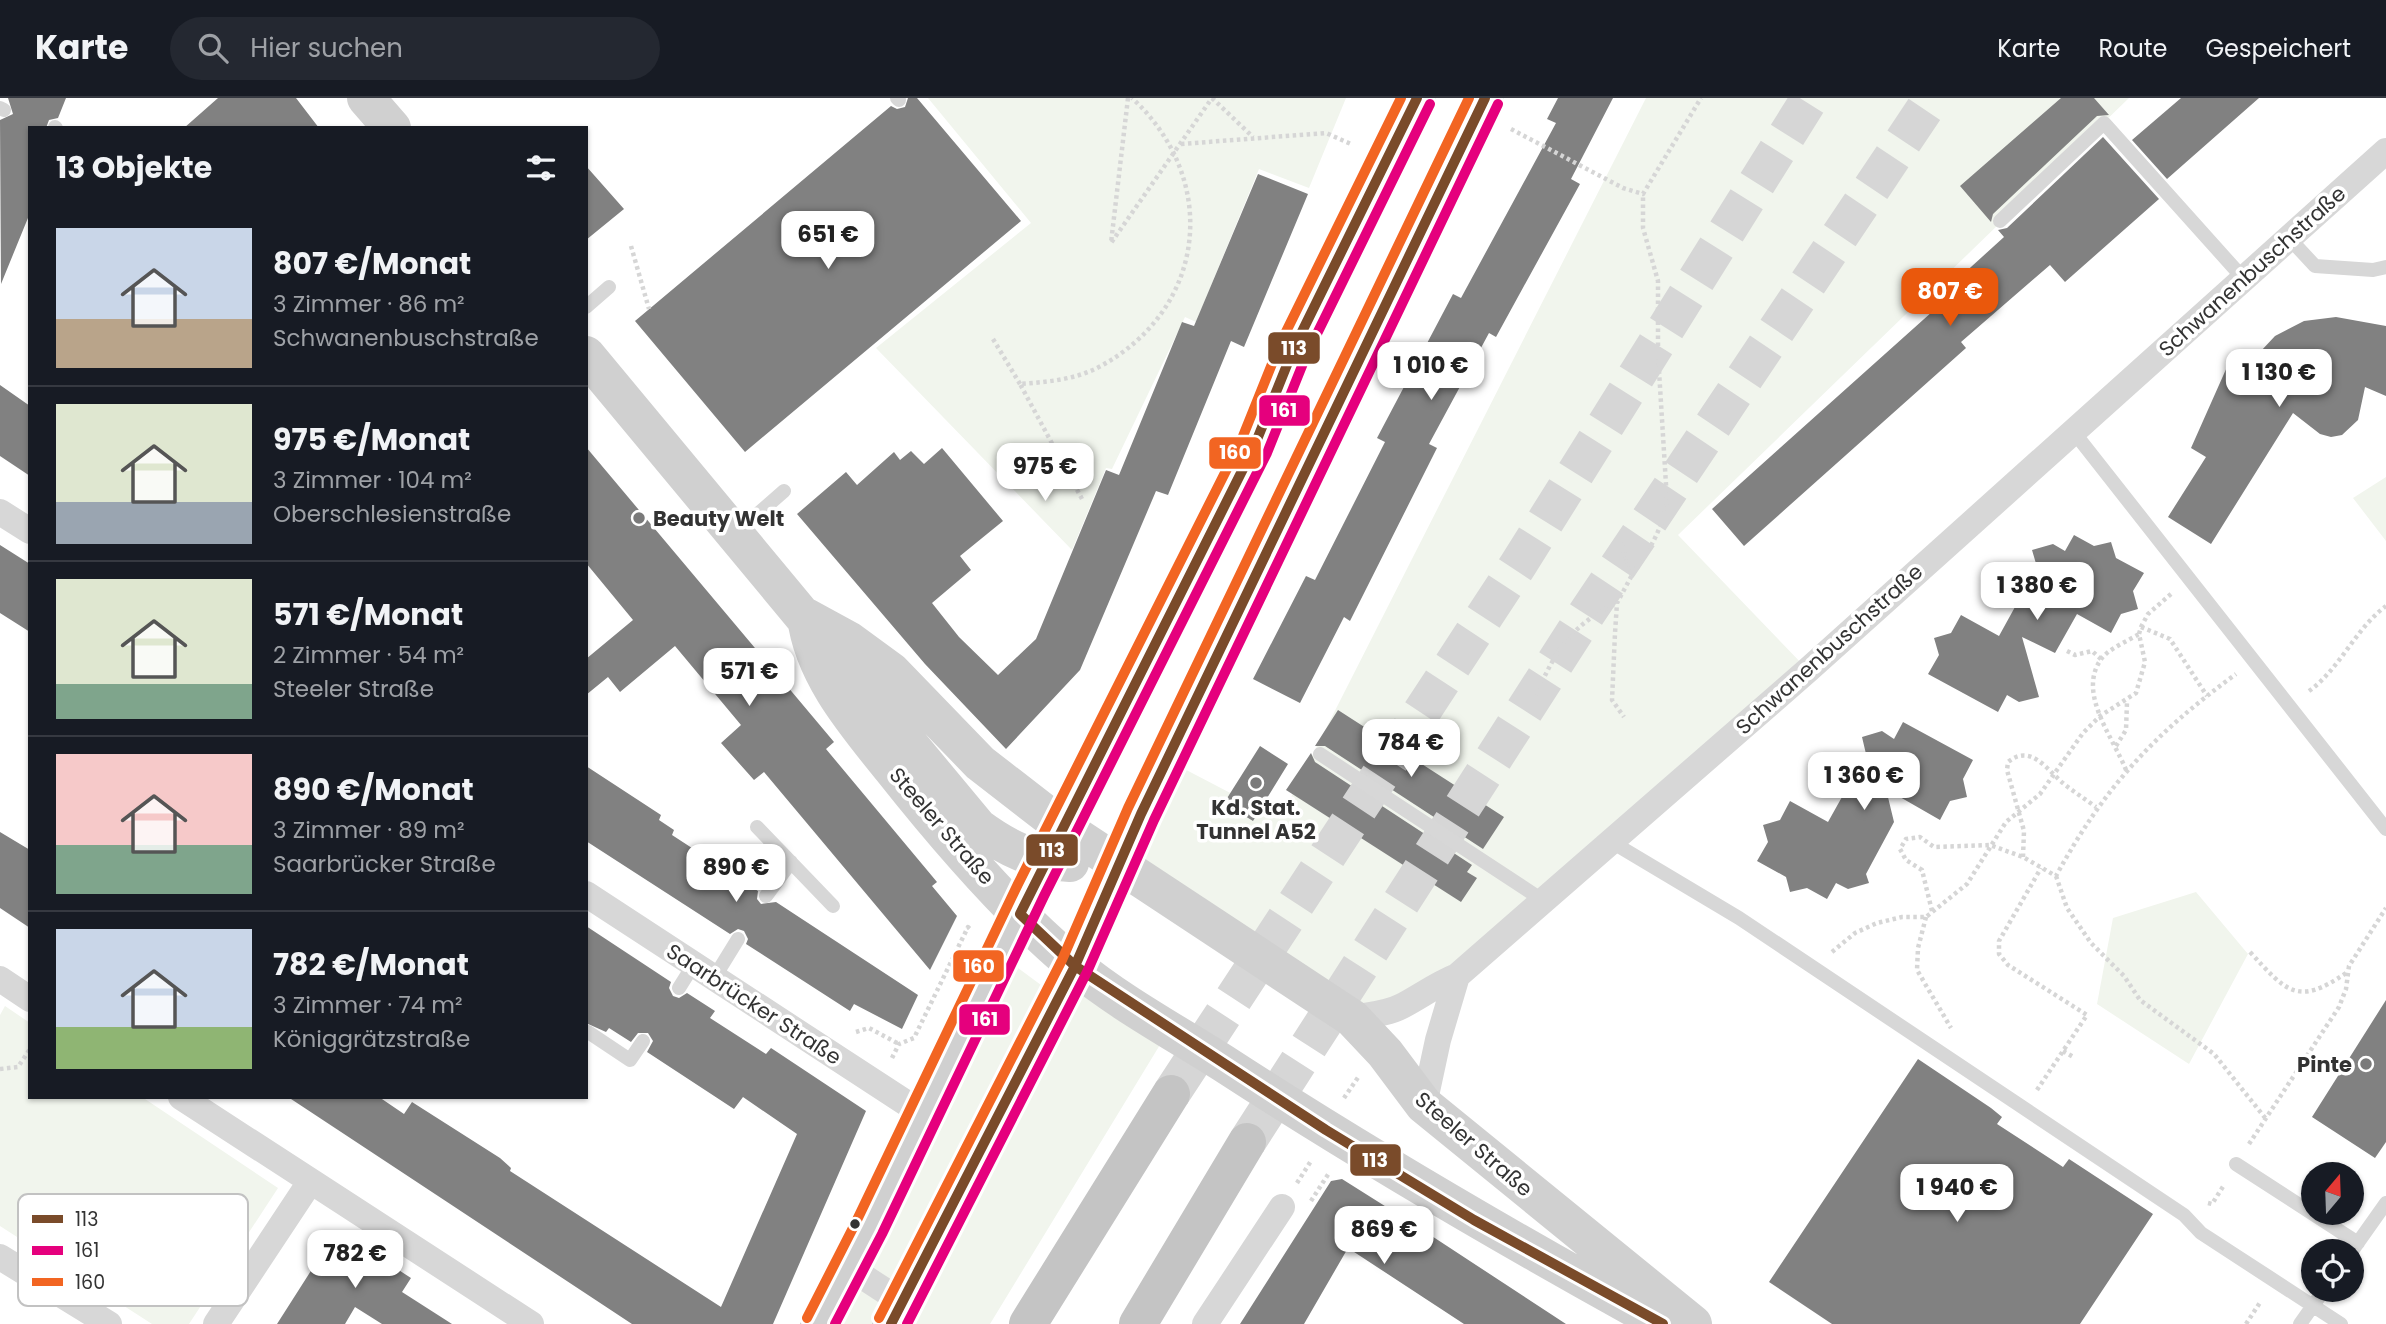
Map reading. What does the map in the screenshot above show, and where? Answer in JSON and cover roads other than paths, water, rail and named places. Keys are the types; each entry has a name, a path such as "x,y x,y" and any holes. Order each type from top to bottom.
{"highway":[{"path":"1028,1324 1171,1094"},
{"path":"1138,1324 1247,1142"}],"main road":[{"path":"366,98 390,126"},
{"path":"819,1324 850,1268 1160,629 1254,447 1293,351 1417,98"},
{"path":"896,1313 1075,966 1121,866 1141,814 1485,98"},
{"name":"Steeler Straße","path":"588,357 978,827 1004,846 1046,862 1121,866"},
{"name":"Steeler Straße","path":"806,617 850,641 891,671 980,763 1064,828 1352,1018 1385,1053 1424,1105 1693,1324"},
{"name":"Steeler Straße","path":"806,617 809,641 845,710 908,790 1020,914 1075,966 1321,1141 1474,1220 1663,1324"}],"street":[{"name":"Schwanenbuschstraße","path":"1352,1018 1383,1013 1403,1006 1429,988 1457,976 1808,670 2386,151"},
{"path":"0,512 28,530"},
{"name":"Saarbrücker Straße","path":"588,895 923,1114"},
{"path":"1424,1105 1438,1040 1457,976"},
{"path":"0,979 28,998"},
{"path":"188,1099 221,1108 310,1182 531,1324"},
{"path":"248,1276 310,1182"},
{"path":"1205,1324 1287,1200"},
{"path":"0,1257 18,1268"},
{"path":"850,1268 896,1313"},
{"path":"80,1306 109,1324"},
{"path":"216,1324 228,1306"}],"lane":[{"path":"2000,221 2104,123 2243,278"},
{"path":"2289,238 2315,266 2373,270 2386,267"},
{"path":"588,305 609,287"},
{"path":"2073,431 2386,829"},
{"path":"735,534 784,491"},
{"path":"1320,754 1544,901"},
{"path":"757,827 833,906"},
{"path":"1610,841 1712,901 1818,971 2184,1214 2201,1233 2341,1324"},
{"path":"766,896 791,862"},
{"path":"679,988 704,971 738,939"},
{"path":"588,1032 630,1060 643,1041"},
{"path":"2236,1164 2344,1239"},
{"path":"2361,1239 2386,1203"},
{"path":"2300,1324 2316,1302"}],"tunnel":[{"path":"1171,1094 1518,565 1810,98"},
{"path":"1247,1142 1587,613 1932,98"}],"place":[{"name":"Beauty Welt","path":"639,518"},
{"name":"Kd. Stat. Tunnel A52","path":"1256,783"},
{"name":"Pinte","path":"2366,1064"}]}
